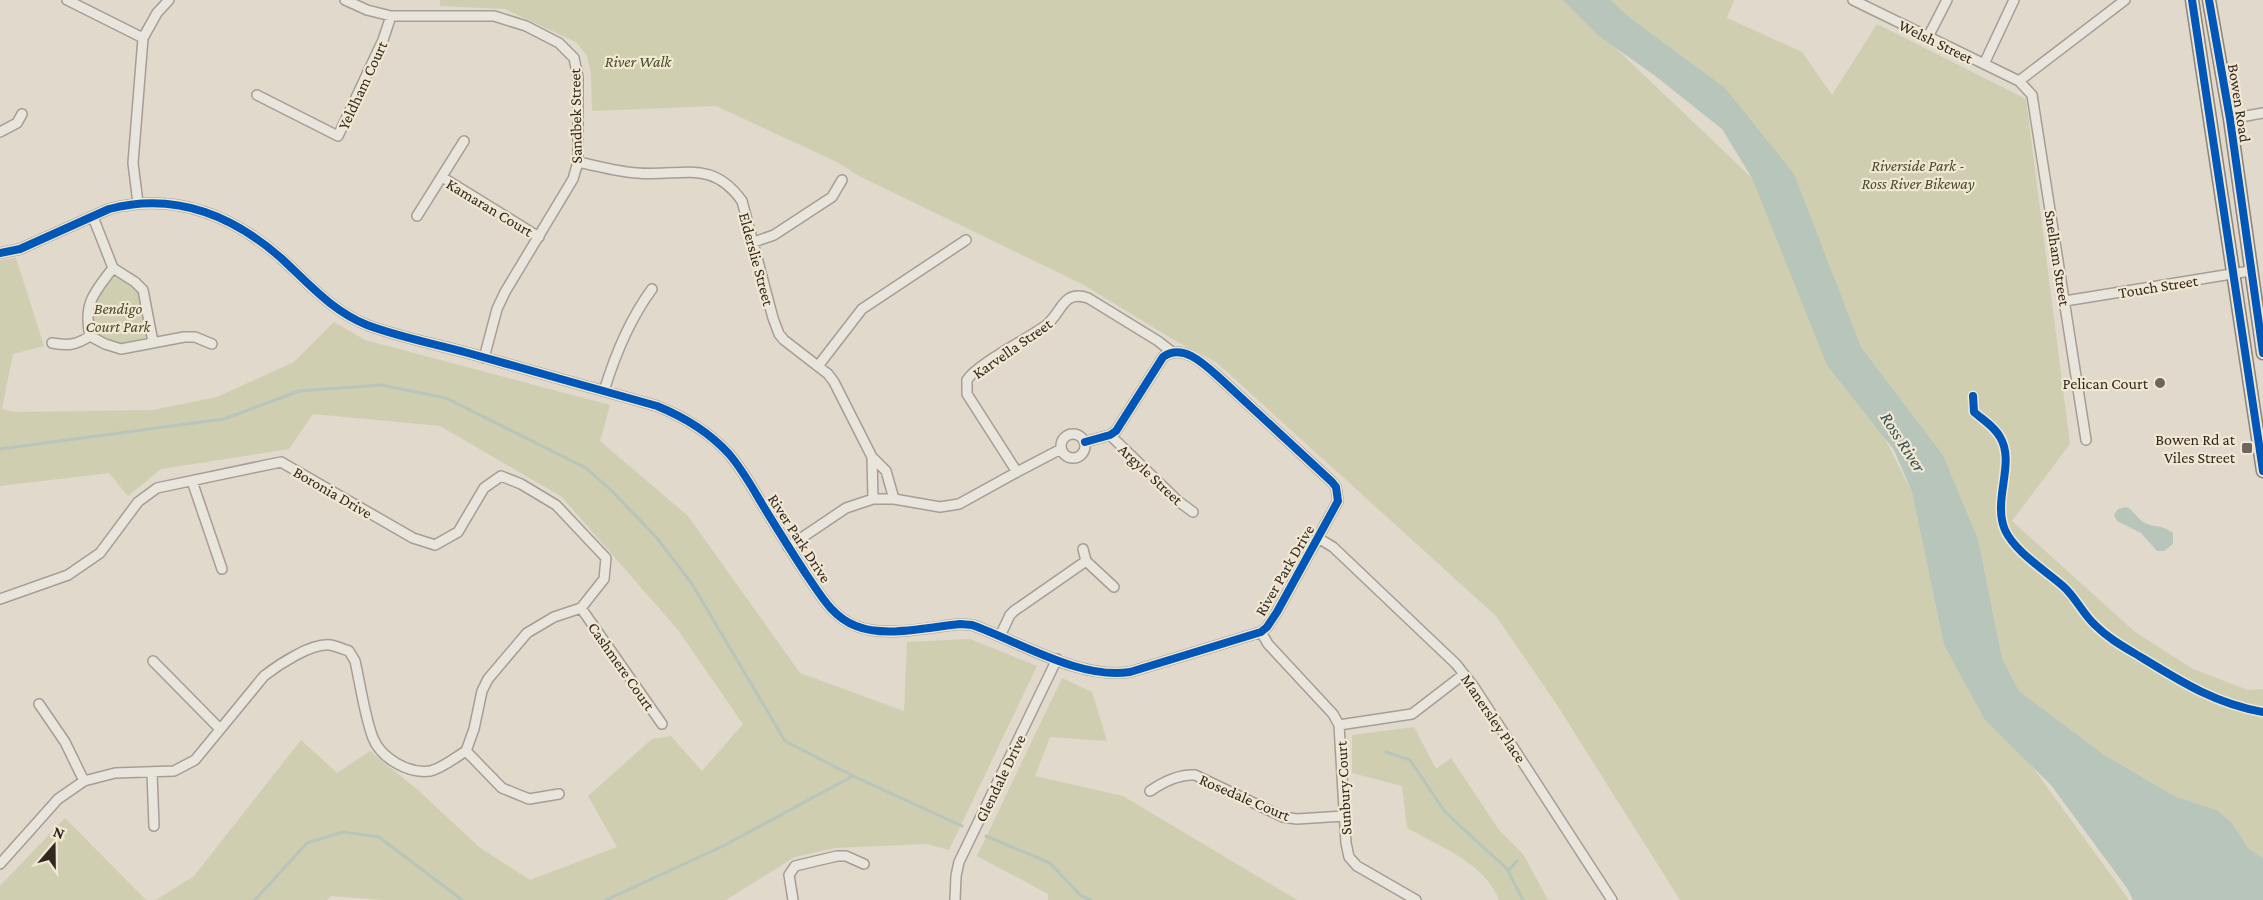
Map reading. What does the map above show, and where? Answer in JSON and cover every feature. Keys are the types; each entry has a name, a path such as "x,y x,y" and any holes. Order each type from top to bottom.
{"main road":[{"name":"Bowen Road","path":"2192,0 2263,471"},
{"name":"Bowen Road","path":"2209,0 2230,119 2263,353"}],"street":[{"path":"67,0 143,38"},
{"path":"138,203 134,163 143,38 157,13 169,0"},
{"name":"Sandbek Street","path":"345,0 367,10 391,16 494,16 526,26 559,43 574,58 577,67 578,162 567,192 501,300 484,358"},
{"name":"Welsh Street","path":"1853,0 2019,81"},
{"path":"1928,37 1947,0"},
{"path":"1984,64 2014,0"},
{"path":"2019,81 2125,0"},
{"name":"Yeldham Court","path":"257,95 338,136 383,40 391,16"},
{"name":"Snelham Street","path":"2019,81 2032,95 2086,440"},
{"path":"2230,119 2263,113"},
{"path":"0,132 17,123 22,114"},
{"name":"Kamaran Court","path":"417,216 464,141"},
{"name":"Elderslie Street","path":"578,162 641,174 693,172 713,175 733,188 742,201 772,318 779,334 834,382 872,457 886,471 894,499"},
{"name":"Kamaran Court","path":"442,177 539,237"},
{"path":"754,242 774,235 832,198 842,180"},
{"name":"River Park Drive","path":"0,253 20,249 109,209 138,203 175,204 212,214 265,245 320,296 365,324 675,413 699,428 729,454 830,608 842,619 857,627 871,631 890,632 960,624 972,625 1087,670 1115,674 1130,672 1261,632 1277,612 1338,501 1336,487 1332,482 1209,369 1182,351 1172,352"},
{"path":"93,217 113,268 143,290 153,342"},
{"path":"818,366 861,309 966,240"},
{"path":"113,268 89,301 87,323 90,336 121,349 195,337 212,344"},
{"name":"Touch Street","path":"2065,301 2250,271"},
{"path":"604,391 617,350 640,306 652,289"},
{"name":"Karvella Street","path":"1017,472 967,394 967,380 979,369 1048,324 1069,297 1075,295 1088,298 1158,340 1172,352"},
{"path":"52,343 70,346 90,336"},
{"path":"1085,442 1110,435 1119,427 1159,362 1172,352"},
{"path":"1068,434 1078,434 1085,442 1084,452 1075,458 1068,457 1061,449 1061,442 1068,434"},
{"name":"Argyle Street","path":"1110,435 1178,501 1193,512"},
{"path":"788,547 846,508 873,499 894,499 940,507 959,504 1061,449"},
{"name":"Elderslie Street","path":"872,457 873,499"},
{"name":"Boronia Drive","path":"0,599 68,575 99,553 138,502 156,488 281,462 413,538 435,545 458,532 484,488 501,476 521,484 556,505 606,558 604,579 581,608"},
{"path":"192,481 222,569"},
{"name":"Manersley Place","path":"1318,538 1333,547 1464,674 1612,900"},
{"path":"1083,549 1086,561 1114,587"},
{"path":"1000,636 1014,611 1086,561"},
{"path":"0,864 58,799 84,781 115,773 174,771 195,760 264,676 276,666 311,649 329,645 348,651 355,661 373,739 394,762 419,771 432,771 466,751 474,729 482,691 488,679 516,643 526,633 554,617 581,608"},
{"name":"Cashmere Court","path":"581,608 662,724"},
{"name":"Sunbury Court","path":"1261,632 1268,644 1333,714 1339,725 1346,843 1352,862 1416,900"},
{"name":"Glendale Drive","path":"955,900 956,876 960,862 1057,659"},
{"path":"153,661 220,729"},
{"path":"1339,725 1412,714 1464,674"},
{"path":"39,704 65,742 84,781"},
{"path":"466,751 502,788 529,799 559,794"},
{"path":"152,773 154,826"},
{"name":"Rosedale Court","path":"1150,791 1166,781 1195,775 1283,817 1297,819 1344,816"},
{"path":"0,847 9,855"},
{"path":"793,900 789,875 795,866 837,856 846,856 864,864"}],"green space":[{"name":"River Walk","path":"440,0 1565,0 1752,178 1912,492 1944,645 2129,900 1680,900 1557,705 1496,616 1216,362 1174,340 1084,285 859,176 837,162 716,106 592,111 591,74 587,56 576,42 505,9 440,6"},
{"name":"Riverside Park - Ross River Bikeway","path":"1611,0 1734,0 1727,18 1802,52 1832,95 1877,24 2026,99 2070,444 2012,521 2135,632 2193,669 2248,690 2263,689 2263,858 2249,849 2232,823 2217,810 2176,797 2103,754 2019,691 2002,658 1978,539 1943,455 1861,347 1793,174"},
{"path":"16,258 44,346 13,354 2,409 14,412 153,410 217,397 294,362 334,322 365,340 610,405 600,441 688,516 800,673 904,711 907,642 970,639 1037,666 949,850 926,844 835,848 795,857 726,900 383,900 331,896 327,900 156,900 194,876 301,740 337,773 370,751 419,791 479,847 530,880 617,847 588,796 652,739 671,736 702,771 743,724 678,630 562,497 440,426 313,414 289,449 161,469 128,496 109,473 0,486 0,260"},
{"name":"Bendigo Court Park","path":"113,278 121,278 137,288 147,335 140,342 108,341 99,335 93,326 92,316 95,304"},
{"path":"1062,678 1092,692 1107,741 1050,737 1035,776 1123,796 1297,900 1048,900 1048,894 977,856"},
{"path":"1414,727 1436,769 1451,758 1499,830 1523,854 1548,900 1499,900 1492,887 1472,866 1407,828 1402,786 1352,773 1352,735"},
{"path":"65,818 146,900 0,900 0,886"}],"water":[{"name":"Ross River","path":"1563,0 1611,0 1630,18 1725,88 1794,174 1861,347 1943,455 1978,539 2002,658 2019,691 2103,754 2176,797 2217,810 2232,823 2249,849 2263,858 2263,900 2133,900 2127,888 2051,785 1985,720 1944,645 1912,492 1894,450 1827,365 1752,178 1722,129 1654,75 1599,36"},
{"path":"2126,507 2145,523 2165,528 2173,533 2173,544 2164,551 2157,551 2141,533 2117,521 2114,515 2118,509"}],"waterway":[{"path":"0,449 224,419 299,391 381,385 446,398 586,468 612,491 657,538 692,584 785,741 853,776 962,826"},
{"path":"1386,752 1410,760 1445,812 1507,869 1523,900"},
{"path":"606,900 723,846 853,776"},
{"path":"255,900 307,843 343,832 379,837 462,900"},
{"path":"986,836 1050,863 1081,896 1091,900"},
{"path":"1508,871 1517,861"}],"cycle path":[{"path":"2192,0 2263,471"},
{"path":"2209,0 2230,119 2263,353"},
{"path":"0,253 20,249 109,209 133,204 156,203 201,211 243,230 262,243 332,304 367,325 667,410 705,432 729,454 743,472 827,604 848,622 868,629 894,631 960,624 972,625 1071,665 1111,673 1130,672 1261,632 1277,612 1338,501 1336,487 1332,482 1209,369 1187,354 1179,352 1163,357 1116,431 1085,442"},
{"path":"1973,396 1974,412 1995,430 2004,447 2006,458 2002,518 2005,530 2016,546 2064,587 2091,621 2118,644 2215,698 2263,712"}],"place":[{"name":"Pelican Court","path":"2160,383"},
{"name":"Bowen Rd at Viles Street","path":"2247,448"}]}
